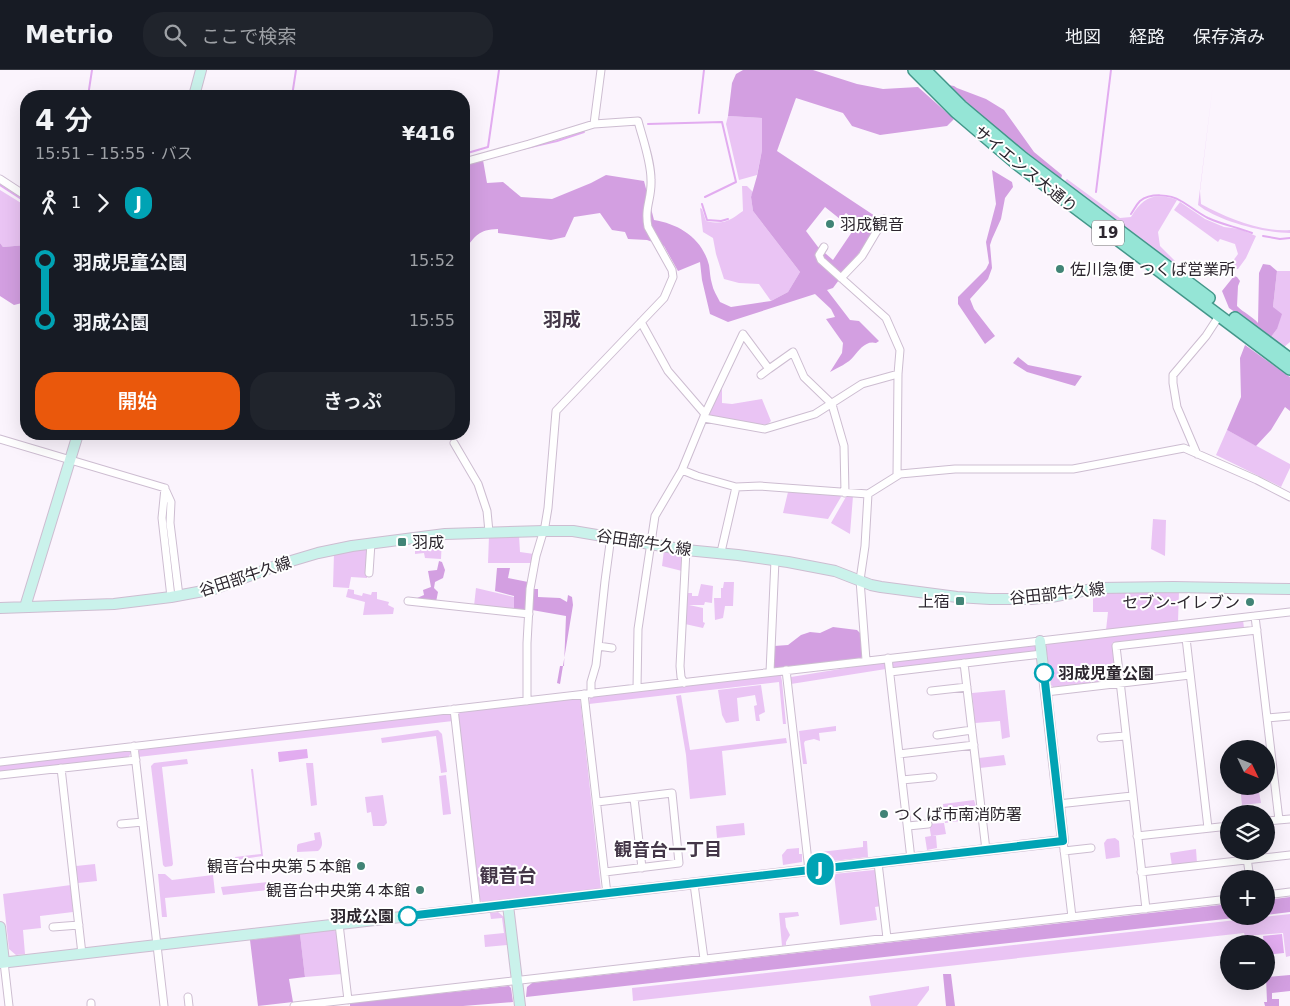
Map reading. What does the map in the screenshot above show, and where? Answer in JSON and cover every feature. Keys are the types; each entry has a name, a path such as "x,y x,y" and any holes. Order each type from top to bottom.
{"main road":[{"name":"19","path":"914,70 938,89"},
{"name":"19","path":"926,70 938,89"},
{"name":"サイエンス大通り","path":"938,89 988,141 1290,369"},
{"name":"サイエンス大通り","path":"938,89 1023,158 1290,359"}],"street":[{"path":"196,90 201,70"},
{"path":"594,124 601,70"},
{"path":"470,160 594,124 638,121 651,177 651,188 645,213 648,227 669,263 673,277 664,298 556,412 548,508 530,589 527,701"},
{"path":"0,179 20,192"},
{"path":"841,278 862,256 884,219"},
{"path":"824,247 819,257 886,318 900,350 897,475"},
{"path":"1197,454 1177,407 1172,383 1173,375 1206,336 1219,316"},
{"path":"641,322 668,371 704,416 765,429 815,414 862,384 898,374"},
{"path":"637,688 638,629 655,516 682,470 704,416 742,334 769,368"},
{"path":"761,375 793,352 804,377 832,404 844,446 844,493"},
{"path":"0,439 165,488 171,502 170,523 175,596"},
{"path":"25,607 76,440"},
{"path":"454,443 478,484 487,511 489,532"},
{"path":"682,470 736,487 760,486 868,494 900,474 955,468 1073,469 1184,448 1257,480 1290,497"},
{"path":"721,552 736,487"},
{"path":"866,660 860,580 865,546 868,494"},
{"name":"谷田部牛久線","path":"0,608 114,604 175,596 214,588 318,552 437,534 544,530 573,531 686,550 721,552 775,560 835,571 881,587 982,599 1031,599 1098,588 1290,589"},
{"path":"607,894 596,802 588,694 598,646 611,536"},
{"path":"369,573 371,543"},
{"path":"684,683 680,666 686,550"},
{"path":"770,672 775,560"},
{"path":"408,601 529,614"},
{"path":"0,762 1290,612"},
{"path":"1255,616 1279,820"},
{"path":"1146,909 1116,646 1257,630"},
{"path":"1186,638 1208,828"},
{"path":"1040,641 1072,917"},
{"path":"598,646 612,648"},
{"path":"890,672 1042,654"},
{"path":"888,658 911,859"},
{"path":"964,664 986,850"},
{"path":"786,670 809,870"},
{"path":"1046,692 1190,675"},
{"path":"931,691 967,687"},
{"path":"454,709 477,909"},
{"path":"1267,718 1290,716"},
{"path":"937,735 972,730"},
{"path":"1101,738 1125,736"},
{"path":"899,754 974,745"},
{"path":"134,746 164,1006"},
{"path":"0,775 136,760"},
{"path":"61,768 82,954"},
{"path":"902,780 933,777"},
{"path":"596,802 672,793 680,863 604,872"},
{"path":"1058,804 1132,796"},
{"path":"634,798 642,868"},
{"path":"1275,820 1290,819"},
{"path":"121,824 143,822"},
{"path":"908,826 928,824"},
{"path":"1137,836 1220,827"},
{"path":"2,963 986,850 1063,846 1092,848"},
{"path":"1275,857 1290,855"},
{"path":"1141,872 1247,860 1249,870"},
{"path":"878,863 887,938"},
{"path":"694,884 704,959"},
{"path":"1275,894 1290,892"},
{"path":"294,1006 1220,900"},
{"path":"508,905 520,1006"},
{"path":"53,927 78,924"},
{"path":"339,924 348,1000"},
{"path":"0,927 2,963 9,1006"},
{"path":"188,997 189,1006"}],"shaded area":[{"path":"743,70 813,70 857,84 883,89 918,87 954,119 947,126 880,135 852,126 843,113 796,98 777,151 878,218 876,230 833,288 827,290 850,320 859,321 879,341 866,344 846,363 830,372 842,353 843,343 826,319 835,317 831,309 815,294 728,322 710,314 700,262 678,271 664,246 647,240 628,239 625,232 612,230 600,213 574,217 565,237 551,240 498,233 498,229 478,234 470,243 470,163 483,160 487,183 503,182 521,197 552,199 606,175 644,181 654,220 681,229 701,247 706,255 713,288 720,302 731,307 771,301 788,292 800,272 753,211 751,197 762,150 762,118 728,116 732,83 736,74","holes":["825,207 840,219 846,213 858,223 833,260 818,247 806,231"]},
{"path":"1213,84 1200,191 1201,204 1244,223 1267,229 1290,230 1290,233 1267,231 1242,225 1217,216 1198,205"},
{"path":"948,85 986,99 1004,110 1034,152 1062,175 1061,179 995,128"},
{"path":"728,116 762,118 762,150 757,175 739,180 726,124"},
{"path":"992,170 1012,182 1013,187 1005,198 1001,219 990,245 992,268 988,279 970,299 974,309 995,336 985,344 958,304 958,297 986,269 989,263 986,242 996,204"},
{"path":"1067,179 1120,218 1131,217 1140,205 1150,198 1162,196 1177,200 1158,232 1160,246 1189,275 1063,183"},
{"path":"742,186 747,186 753,192 751,197 753,211 800,272 788,292 771,301 759,284 739,283 724,279 713,238 703,232 700,208 706,221 717,223 730,220 743,211"},
{"path":"0,190 20,202 20,246 3,247 0,243"},
{"path":"1180,202 1205,219 1224,227 1240,229 1256,236 1246,258 1238,269 1227,269 1238,254 1235,244 1220,239 1218,242 1174,210"},
{"path":"0,243 3,247 20,246 20,304 14,305 0,296"},
{"path":"1263,264 1270,265 1277,271 1273,307 1282,314 1277,329 1271,337 1229,308 1222,291 1234,276 1237,277 1240,281 1237,306 1258,323 1259,273"},
{"path":"1277,271 1290,271 1290,342 1284,347 1271,337 1277,329 1273,307"},
{"path":"1245,345 1290,377 1290,411 1285,407 1271,430 1256,446 1227,430 1241,397 1240,358"},
{"path":"1018,357 1028,365 1082,376 1075,386 1027,372 1013,363"},
{"path":"722,383 722,403 732,404 762,399 771,421 768,424 761,425 709,415"},
{"path":"1227,430 1290,464 1281,487 1216,455"},
{"path":"788,492 840,495 841,497 828,519 783,513"},
{"path":"847,495 853,496 850,534 831,523"},
{"path":"1153,519 1166,520 1165,556 1151,549"},
{"path":"519,535 520,552 534,554 532,563 488,563 489,536"},
{"path":"442,537 441,559 425,558 424,553 415,554 415,541"},
{"path":"370,547 367,578 351,577 349,588 333,587 334,553"},
{"path":"664,550 683,554 682,571 662,566"},
{"path":"439,561 442,562 445,570 443,578 435,582 434,588 438,592 436,602 417,600 417,598 424,595 423,590 431,587 428,571 437,570"},
{"path":"497,568 510,568 508,578 528,582 527,611 514,609 514,596 495,591"},
{"path":"724,582 734,582 733,606 725,606 723,618 715,620 714,598 721,598 721,588 723,588"},
{"path":"701,584 713,586 712,603 705,602 704,605 689,605 703,608 703,622 705,623 703,628 685,624 686,593 698,596"},
{"path":"476,588 514,597 514,609 474,606"},
{"path":"348,589 354,590 354,594 362,596 363,593 371,595 372,592 377,592 377,599 389,602 388,605 394,608 393,614 363,615 365,602 346,597"},
{"path":"532,589 538,589 538,597 560,598 567,602 568,595 572,597 573,605 564,658 566,616 532,610"},
{"path":"1179,591 1178,622 1106,630 1108,612 1093,612 1093,592"},
{"name":"羽成児童公園","path":"1243,620 1244,628 1112,643 1116,678 1114,681 1053,687 1051,685 1046,646 1049,643"},
{"path":"833,627 857,630 861,634 863,655 860,659 772,668 774,646 788,645 801,635 810,632 820,633"},
{"path":"1033,644 1035,651 1033,652 895,669 891,666 894,661"},
{"path":"883,662 886,664 886,669 791,684 791,677"},
{"path":"560,666 563,666 560,684 557,683"},
{"path":"779,674 782,681 786,724 783,724 779,682 589,704 590,696"},
{"path":"761,685 765,712 759,715 760,721 756,721 754,706 757,705 755,695 737,698 739,721 726,723 722,715 718,690"},
{"path":"1005,690 1010,737 1002,739 1000,721 975,723 972,693"},
{"path":"681,695 690,750 786,738 787,743 722,751 726,795 690,799 686,755 676,696"},
{"path":"580,698 601,889 482,902 480,900 458,715 461,711"},
{"path":"449,712 452,715 453,721 138,757 137,751 140,748"},
{"path":"836,726 836,731 819,733 820,741 814,739 805,741 807,764 803,764 799,731"},
{"path":"438,730 442,734 447,772 441,773 436,736 382,743 381,738"},
{"path":"128,749 131,752 129,757 0,772 0,764"},
{"path":"307,749 308,758 279,762 278,752"},
{"path":"1004,755 1006,765 980,768 979,758"},
{"path":"187,759 188,764 162,767 173,864 172,866 165,867 163,865 151,766 154,763"},
{"path":"306,763 313,763 317,805 311,806"},
{"path":"251,769 253,769 263,856 236,860 235,857 261,854"},
{"path":"446,775 451,814 443,815 439,776"},
{"path":"383,795 387,823 384,826 373,826 371,812 367,813 365,797"},
{"path":"1241,795 1260,795 1261,803 1242,805"},
{"path":"974,800 978,812 973,812 969,805 960,807 961,817 973,816 976,819 945,823 943,804"},
{"path":"744,823 745,835 717,838 716,826"},
{"path":"944,823 946,834 932,836 936,836 937,848 927,850 925,837 931,836 929,824"},
{"path":"320,832 322,845 318,851 297,852 298,844 315,840 314,833"},
{"path":"1115,838 1119,841 1120,857 1106,859 1104,843 1107,839"},
{"path":"863,841 867,841 868,857 816,863 813,861 812,853 863,847"},
{"path":"799,848 799,854 802,854 802,862 783,865 782,855 787,849"},
{"path":"1196,849 1197,863 1172,866 1170,853"},
{"path":"95,864 97,881 78,883 76,866"},
{"path":"877,871 881,906 875,907 877,920 840,925 834,874"},
{"path":"158,874 165,874 172,880 213,875 215,893 165,898 167,917 162,917"},
{"path":"278,881 279,887 277,889 223,895 221,887"},
{"path":"71,885 73,912 40,916 41,928 23,930 25,954 16,955 9,949 3,894"},
{"path":"1290,897 1290,912 1275,914 1275,899"},
{"path":"1220,905 1220,920 526,997 527,987 532,983"},
{"path":"498,912 504,917 507,945 485,947 484,935 504,933 502,918 491,919 490,913"},
{"path":"798,912 799,916 785,918 786,927 790,935 786,945 782,946 779,913"},
{"path":"1290,914 1290,956 1286,957 1283,933 1245,935 1244,933 633,1001 632,988 1220,922 1220,925 1275,925 1275,916"},
{"path":"334,930 337,933 342,974 305,977 300,934"},
{"path":"300,934 305,977 289,979 293,1002 258,1006 250,940"},
{"path":"1282,934 1284,953 1275,954 1275,935 1272,935"},
{"path":"943,974 951,974 955,1006 946,1006"},
{"path":"1290,975 1290,991 1272,993 1272,999 1279,999 1279,1006 1265,1006 1264,1002 1267,1002 1267,990 1275,990 1275,976"},
{"path":"509,986 513,1002 463,1006 350,1006 350,1003"},
{"path":"929,986 929,990 917,1006 871,1006 869,996"}],"waterway":[{"path":"89,90 92,70"},
{"path":"293,90 296,70"},
{"path":"470,152 488,147 499,70"},
{"path":"699,113 704,70"},
{"path":"1096,192 1111,70"},
{"path":"648,124 722,122 736,182 705,197"},
{"path":"522,149 557,141 584,132"},
{"path":"0,185 20,198"},
{"path":"1131,214 1144,198 1166,196 1181,201 1208,218 1252,233"},
{"path":"702,204 707,220 721,221 728,219"},
{"path":"1263,236 1280,239 1290,238"}],"bus line":[{"name":"J","path":"408,916 1063,841 1044,673"}],"place":[{"name":"羽成観音","path":"830,224"},
{"name":"佐川急便 つくば営業所","path":"1060,269"},
{"name":"羽成","path":"402,542"},
{"name":"上宿","path":"960,601"},
{"name":"セブン-イレブン","path":"1250,602"},
{"name":"羽成児童公園","path":"1044,673"},
{"name":"つくば市南消防署","path":"884,814"},
{"name":"観音台中央第５本館","path":"361,866"},
{"name":"観音台中央第４本館","path":"420,890"},
{"name":"羽成公園","path":"408,916"}],"district":[{"name":"羽成","path":"562,319"},
{"name":"観音台一丁目","path":"668,850"},
{"name":"観音台","path":"508,875"}]}
